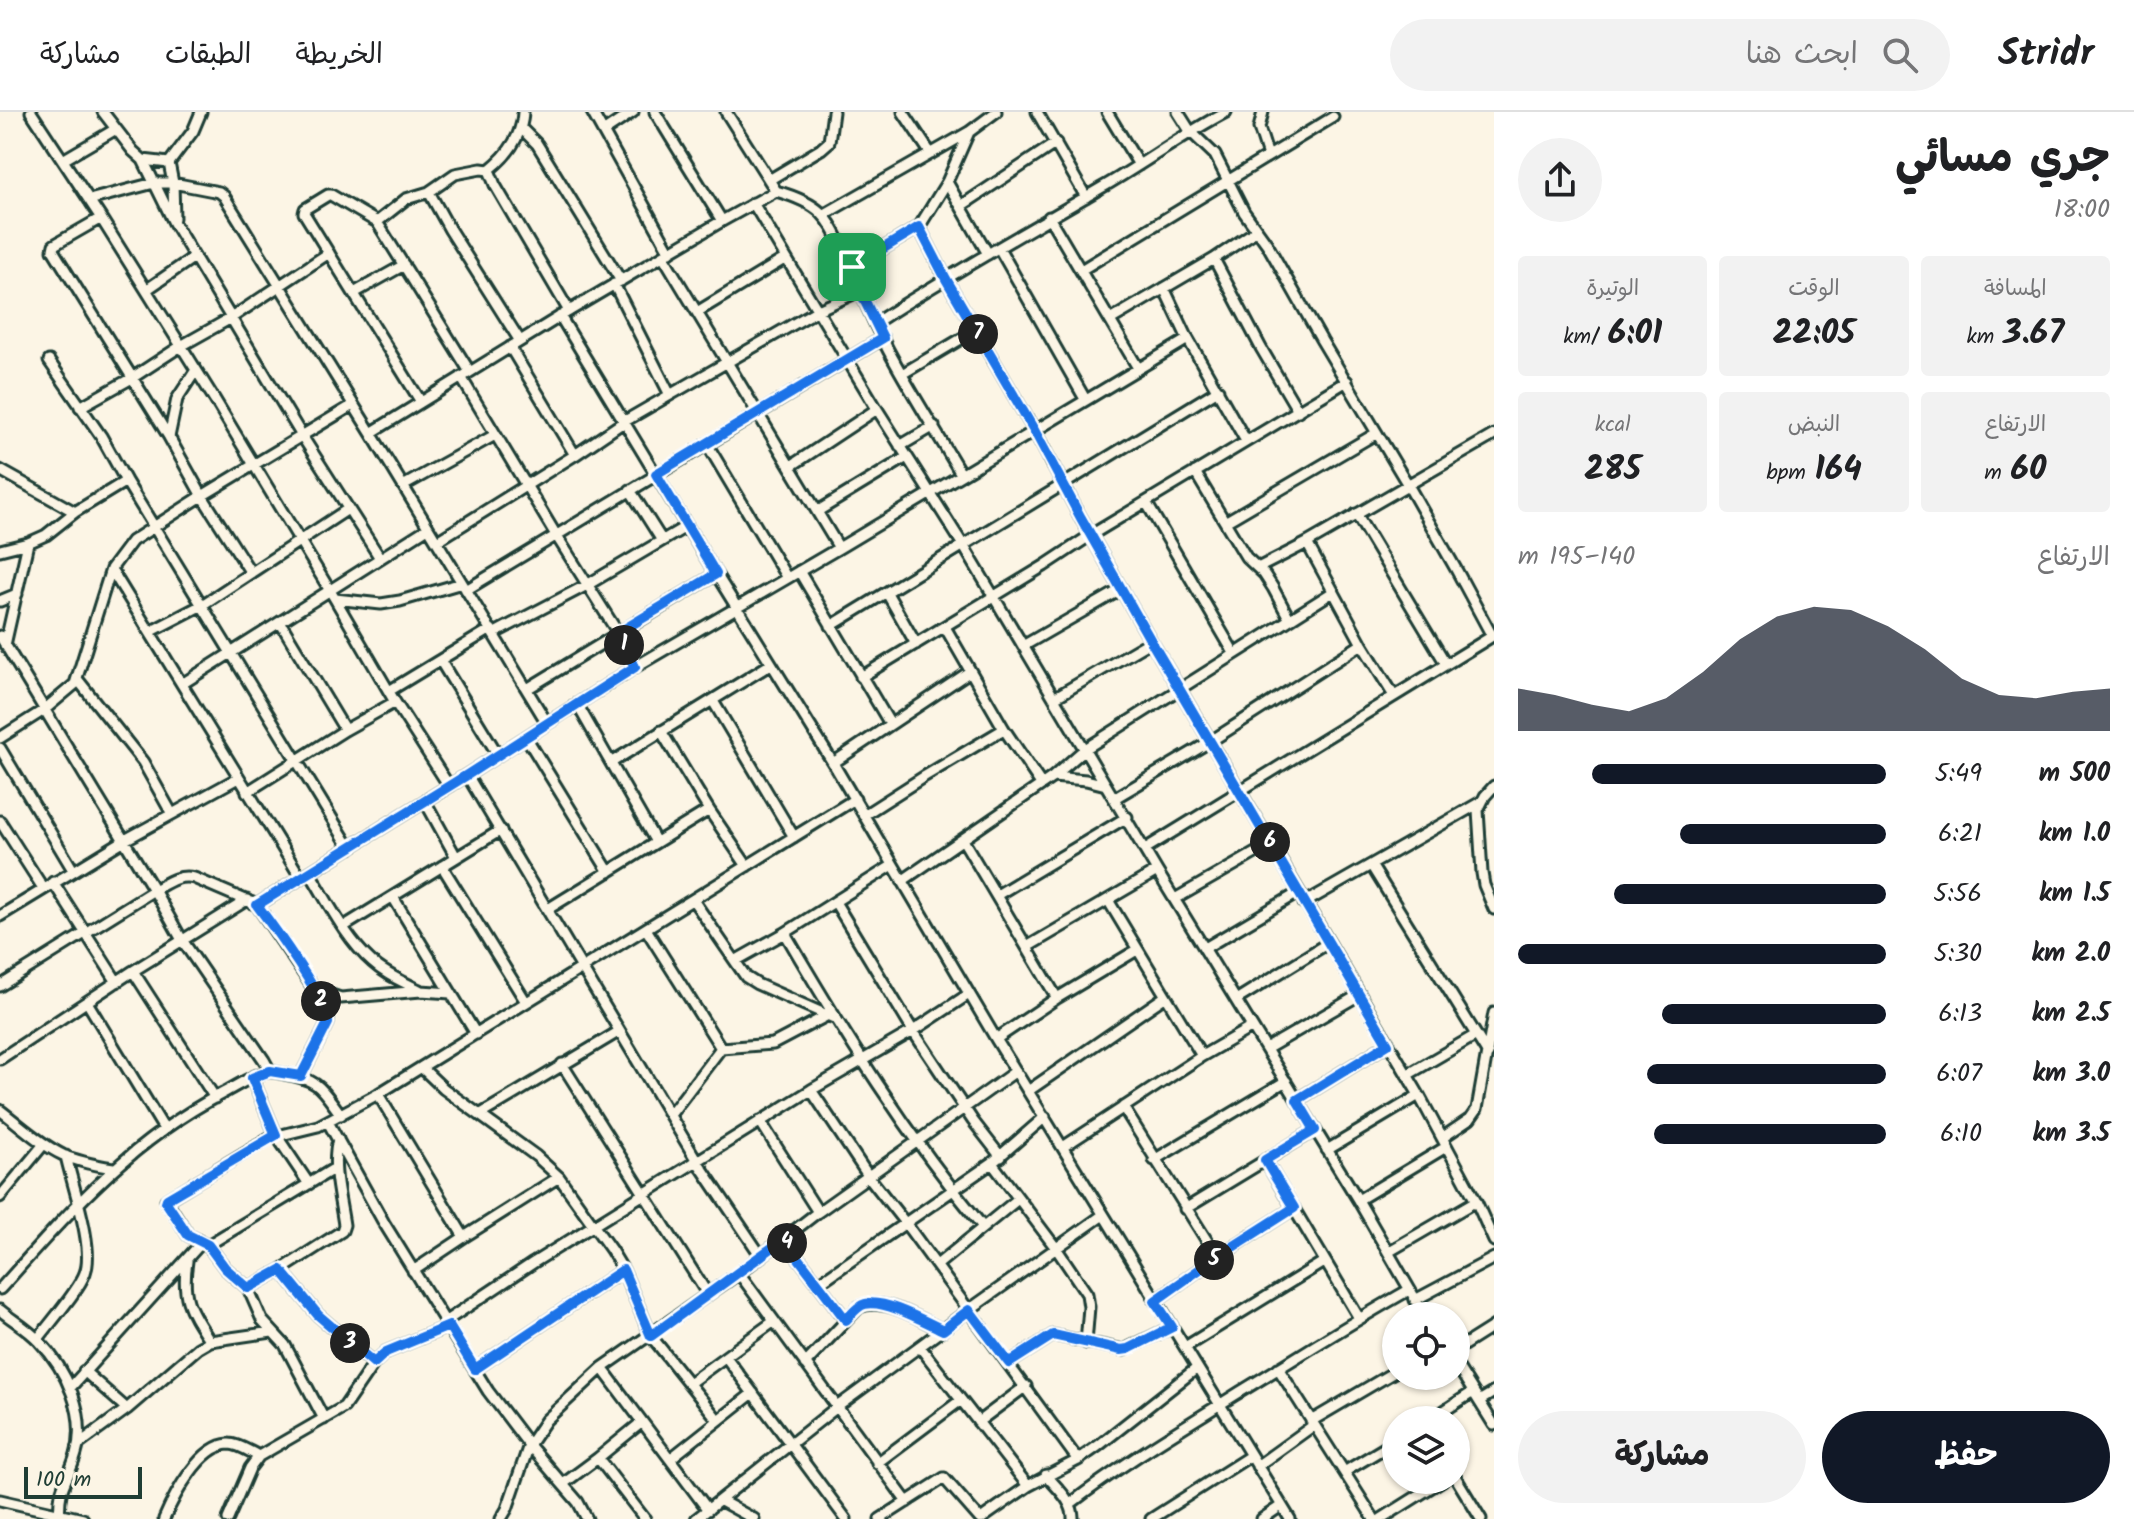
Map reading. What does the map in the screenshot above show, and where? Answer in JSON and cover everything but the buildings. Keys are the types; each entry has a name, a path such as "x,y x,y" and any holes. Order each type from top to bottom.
{"street":[{"path":"31,112 196,370 395,702 449,786"},
{"path":"103,112 143,160 194,257 380,558"},
{"path":"174,223 169,163 193,131 201,112"},
{"path":"489,170 505,155 522,129 523,112"},
{"path":"592,112 697,312 839,548"},
{"path":"603,132 633,112"},
{"path":"655,112 722,221"},
{"path":"728,112 776,191"},
{"path":"769,180 829,142 833,112"},
{"path":"975,112 982,121"},
{"path":"825,214 969,132 996,112"},
{"path":"1037,112 1086,197"},
{"path":"1107,112 1139,165"},
{"path":"1145,849 1493,635 1347,381 1244,212 1215,155 1190,131 1178,112"},
{"path":"875,323 1226,112"},
{"path":"1263,112 1259,128 1268,156"},
{"path":"906,113 931,154"},
{"path":"1081,270 1333,117"},
{"path":"63,160 116,129"},
{"path":"522,129 537,144 618,282 670,395"},
{"path":"852,267 919,227 947,182 969,132"},
{"path":"961,206 1056,143"},
{"path":"143,160 169,163"},
{"path":"377,222 406,199 429,192 455,174 489,170"},
{"path":"489,170 656,474 1290,1519"},
{"path":"947,182 988,254"},
{"path":"89,200 154,183 173,183 219,192 224,196 547,723"},
{"path":"371,433 565,313 776,191 796,196 825,214 852,267 875,323 961,474"},
{"path":"429,192 520,341"},
{"path":"421,402 304,213 305,209 328,195 377,222 466,374 495,435 618,633 635,667"},
{"path":"753,203 963,545 1358,1200 1415,1300 1494,1258"},
{"path":"1049,217 1138,368"},
{"path":"101,218 54,245 53,250 251,573"},
{"path":"919,227 1151,641 1419,1095 1494,1241"},
{"path":"1110,320 1257,230"},
{"path":"999,248 1085,399"},
{"path":"80,407 231,318 329,253"},
{"path":"146,290 194,257"},
{"path":"697,312 786,258"},
{"path":"1214,259 1298,411"},
{"path":"354,293 404,265"},
{"path":"1164,288 1188,339 1246,441"},
{"path":"437,541 625,421 818,310 860,291"},
{"path":"902,374 976,330"},
{"path":"332,594 381,604 464,587 883,338"},
{"path":"257,905 635,667 1188,339"},
{"path":"510,347 575,455"},
{"path":"49,361 101,436 350,848"},
{"path":"169,437 177,399 196,370"},
{"path":"861,677 1347,381"},
{"path":"831,626 1218,390"},
{"path":"0,738 44,710 78,680 111,569 132,541 353,405"},
{"path":"791,466 877,409"},
{"path":"900,446 934,426"},
{"path":"1225,522 1377,433"},
{"path":"403,486 495,435"},
{"path":"1258,568 1494,435"},
{"path":"707,444 787,578"},
{"path":"818,511 907,457"},
{"path":"0,470 75,512"},
{"path":"1195,472 1246,557 1273,588 1289,618"},
{"path":"0,550 46,535 75,512 126,481"},
{"path":"630,490 661,539"},
{"path":"1146,502 1234,653"},
{"path":"150,632 202,605 348,509"},
{"path":"1356,514 1446,664"},
{"path":"389,691 492,632 587,585 687,526"},
{"path":"182,684 280,622 332,594 380,558 428,528"},
{"path":"28,543 3,641 182,940 270,1071"},
{"path":"1307,543 1394,696"},
{"path":"111,569 238,778 305,876 370,961 421,991"},
{"path":"799,571 890,724"},
{"path":"527,689 716,574"},
{"path":"1023,646 1122,589"},
{"path":"902,881 1053,777 1085,749 1333,592"},
{"path":"887,593 916,644"},
{"path":"0,601 17,594"},
{"path":"280,622 345,730"},
{"path":"945,627 969,672 1041,784"},
{"path":"1054,698 1151,641"},
{"path":"1115,798 1211,741 1362,644"},
{"path":"440,660 498,755"},
{"path":"612,762 771,664"},
{"path":"833,763 969,672"},
{"path":"78,680 143,762 172,814"},
{"path":"713,701 794,837"},
{"path":"247,792 395,702"},
{"path":"577,704 656,842"},
{"path":"864,815 1004,729"},
{"path":"661,731 747,866"},
{"path":"526,737 609,872"},
{"path":"0,748 73,870"},
{"path":"467,775 618,1032 697,1161 761,1256"},
{"path":"1053,777 1106,785"},
{"path":"0,916 123,841 238,778"},
{"path":"1494,786 1478,810 1482,873 1494,909"},
{"path":"324,1419 285,1345 262,1320 248,1288 225,1268 205,1243 188,1235 166,1200 276,1135 328,1122 378,1094 855,799"},
{"path":"425,801 456,857"},
{"path":"1304,903 1481,802"},
{"path":"548,909 709,810"},
{"path":"997,895 1127,817"},
{"path":"0,821 43,888"},
{"path":"343,927 501,830"},
{"path":"963,840 1057,998"},
{"path":"1175,899 1271,844"},
{"path":"735,961 893,865"},
{"path":"1371,865 1488,1054"},
{"path":"442,866 526,1002"},
{"path":"1027,947 1157,871"},
{"path":"1,984 154,890 185,876 257,905 314,989 329,1019 301,1076"},
{"path":"53,882 117,982"},
{"path":"1205,948 1298,893"},
{"path":"393,897 476,1034"},
{"path":"0,1059 247,900"},
{"path":"693,900 746,977 832,1017"},
{"path":"1108,900 1202,1056"},
{"path":"835,902 1018,1199 1087,1294 1086,1343"},
{"path":"646,929 721,1048"},
{"path":"785,933 832,1017 916,1141 983,1227"},
{"path":"1236,1000 1328,943"},
{"path":"996,1039 1137,950"},
{"path":"133,971 215,1098"},
{"path":"314,989 341,998 421,991 451,993"},
{"path":"228,1519 250,1468 259,1456 347,1403 374,1363 386,1352 448,1324 533,1263 969,994"},
{"path":"1266,1049 1359,995"},
{"path":"1028,1091 1166,996"},
{"path":"87,1002 164,1129"},
{"path":"1358,1200 1444,1142 1470,1119 1477,1109 1494,1013"},
{"path":"670,1115 721,1048 773,1044 832,1017"},
{"path":"1063,1147 1252,1027"},
{"path":"481,1114 618,1032"},
{"path":"1407,1075 1476,1035"},
{"path":"1297,1100 1388,1044"},
{"path":"562,1064 708,1295"},
{"path":"422,1068 444,1089 536,1156 559,1177 623,1270 651,1336 718,1420"},
{"path":"0,1289 113,1168 164,1129 252,1078 270,1071 301,1076 319,1085 341,1115"},
{"path":"501,1519 529,1445 546,1420 602,1368 739,1273 818,1212 1016,1071"},
{"path":"252,1078 276,1135 309,1184"},
{"path":"1154,1160 1286,1081"},
{"path":"811,1090 869,1177 937,1265 1078,1460"},
{"path":"378,1094 464,1237"},
{"path":"1327,1150 1419,1095"},
{"path":"1123,1107 1217,1257"},
{"path":"0,1110 44,1144 66,1156 113,1168"},
{"path":"819,1283 954,1191 996,1160 1045,1117"},
{"path":"760,1121 818,1212"},
{"path":"328,1122 413,1271 496,1403 578,1502 587,1519"},
{"path":"1185,1209 1315,1130"},
{"path":"248,1288 342,1231 344,1225 335,1168 338,1139"},
{"path":"0,1197 44,1144"},
{"path":"38,1339 85,1273 87,1247 66,1156"},
{"path":"1265,1160 1359,1318"},
{"path":"70,1388 205,1243 335,1168"},
{"path":"413,1271 559,1177"},
{"path":"937,1265 1018,1199"},
{"path":"1388,1252 1476,1201"},
{"path":"1155,1301 1294,1208"},
{"path":"696,1519 837,1407 1103,1215"},
{"path":"784,1239 846,1320"},
{"path":"187,1261 184,1278 186,1298 210,1341"},
{"path":"1185,1347 1325,1261"},
{"path":"281,1270 318,1315 374,1363"},
{"path":"475,1369 623,1270"},
{"path":"739,1273 907,1502"},
{"path":"1070,1504 1120,1468 1278,1368 1409,1290"},
{"path":"805,1364 859,1307 867,1304 894,1308 943,1330"},
{"path":"0,1310 38,1339 56,1361 70,1388 78,1418 79,1444 62,1487 60,1516"},
{"path":"689,1383 773,1322"},
{"path":"1470,1341 1494,1326"},
{"path":"1009,1363 1053,1335 1124,1350 1172,1327"},
{"path":"79,1444 210,1341 272,1332"},
{"path":"920,1347 1028,1486"},
{"path":"726,1357 846,1519"},
{"path":"602,1368 708,1510"},
{"path":"880,1519 944,1478 981,1519 1046,1475 1078,1460 1125,1427 1197,1368"},
{"path":"1278,1368 1374,1519"},
{"path":"84,1371 127,1409"},
{"path":"1257,1466 1313,1423 1382,1380"},
{"path":"978,1422 1026,1386"},
{"path":"1470,1387 1494,1425"},
{"path":"1458,1406 1494,1392"},
{"path":"670,1459 753,1393"},
{"path":"877,1463 961,1400"},
{"path":"563,1484 642,1422"},
{"path":"164,1519 186,1479 215,1448 234,1445 259,1456"},
{"path":"1344,1472 1382,1449"},
{"path":"1151,1519 1250,1456"},
{"path":"598,1458 645,1519"},
{"path":"1046,1475 1070,1504 1073,1519"},
{"path":"1381,1519 1421,1494"},
{"path":"1466,1494 1481,1519"},
{"path":"0,1500 83,1519"},
{"path":"721,1501 734,1514 754,1519"},
{"path":"1262,1519 1281,1506"}],"route":[{"path":"919,227 1151,641 1388,1044 1297,1100 1315,1130 1265,1160 1294,1208 1155,1301 1172,1327 1128,1349 1053,1335 1009,1363 969,1310 943,1330 894,1308 876,1304 859,1307 846,1320 784,1239 651,1336 623,1270 475,1369 449,1326 386,1352 374,1363 318,1315 281,1270 248,1288 225,1268 208,1245 188,1235 166,1202 276,1135 252,1078 270,1071 301,1076 328,1023 328,1014 314,989 257,905 635,667 618,633 716,574 656,474 883,338 852,267 919,227"}]}
